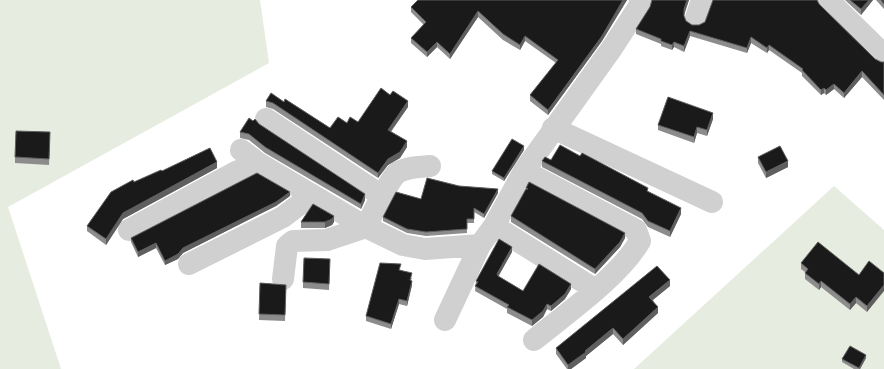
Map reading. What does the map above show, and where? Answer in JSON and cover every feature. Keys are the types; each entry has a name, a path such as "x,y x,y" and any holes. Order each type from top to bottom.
{"street":[{"path":"445,320 480,244 494,226 524,171 553,128 612,48 638,8 641,0"},
{"path":"828,0 884,56"},
{"path":"266,120 382,196"},
{"path":"553,128 712,202"},
{"path":"129,230 236,172 250,157 366,227 403,245 425,249 480,244"},
{"path":"283,279 287,246 293,241 327,240 366,227 382,196 397,173 412,168 430,166"},
{"path":"524,171 636,230 640,242 634,252 596,290 534,340"},
{"path":"189,264 283,217 312,195"},
{"path":"494,226 596,290"}],"shaded area":[{"path":"0,0 260,0 269,63 8,207 61,369 0,369"},
{"path":"834,186 884,230 884,369 634,369"}],"building":[{"path":"418,0 623,0 602,36 548,110 530,95 558,60 525,36 520,45 503,34 478,11 450,54 437,42 427,52 411,38 426,22 411,7"},
{"path":"652,0 687,0 684,9 686,21 692,25 699,25 705,22 713,0 817,0 819,4 875,59 884,62 884,95 862,71 844,93 834,84 826,90 824,88 821,90 802,70 803,69 769,45 767,48 751,37 747,48 690,31 684,46 674,42 672,45 661,41 661,39 636,29 650,7"},
{"path":"850,0 869,0 861,9"},
{"path":"381,88 390,95 393,91 408,101 388,130 407,141 400,152 388,159 378,173 273,103 266,101 271,93 284,102 285,99 330,128 338,117 347,123 350,117 358,122"},
{"path":"668,97 713,113 707,130 697,127 694,137 658,125"},
{"path":"249,118 253,121 255,119 259,124 365,194 361,204 265,147 249,134 240,132"},
{"path":"16,131 50,132 49,159 15,157"},
{"path":"512,139 524,146 504,178 492,171"},
{"path":"560,145 580,156 582,153 648,188 647,191 681,208 670,231 648,221 642,213 542,161 545,157 551,160"},
{"path":"780,146 788,161 766,172 758,157"},
{"path":"210,148 217,162 123,213 106,239 87,226 111,192 133,180 134,182 161,170 162,171"},
{"path":"257,173 290,192 276,202 183,248 178,254 165,261 156,243 138,252 131,238"},
{"path":"427,178 459,186 498,189 484,214 474,208 474,219 467,219 467,229 426,232 407,229 383,217 396,192 421,199"},
{"path":"529,182 625,233 620,242 595,269 511,216 526,189 528,189 526,188"},
{"path":"313,204 334,216 332,219 325,222 301,222"},
{"path":"499,239 512,247 497,274 498,276 523,291 539,264 571,284 565,294 551,306 547,304 543,311 532,320 507,307 509,305 475,286 478,282 476,281"},
{"path":"818,242 859,275 869,261 884,273 884,285 867,306 856,297 850,304 821,281 819,284 805,273 808,269 801,263"},
{"path":"304,258 330,259 329,284 303,282"},
{"path":"380,263 401,264 399,270 412,273 410,280 412,281 407,301 399,299 391,324 366,316"},
{"path":"657,266 670,280 649,297 658,307 623,339 613,328 585,351 586,352 568,365 556,348"},
{"path":"260,283 286,285 285,315 259,314"},
{"path":"850,346 866,355 859,368 842,359"}]}
